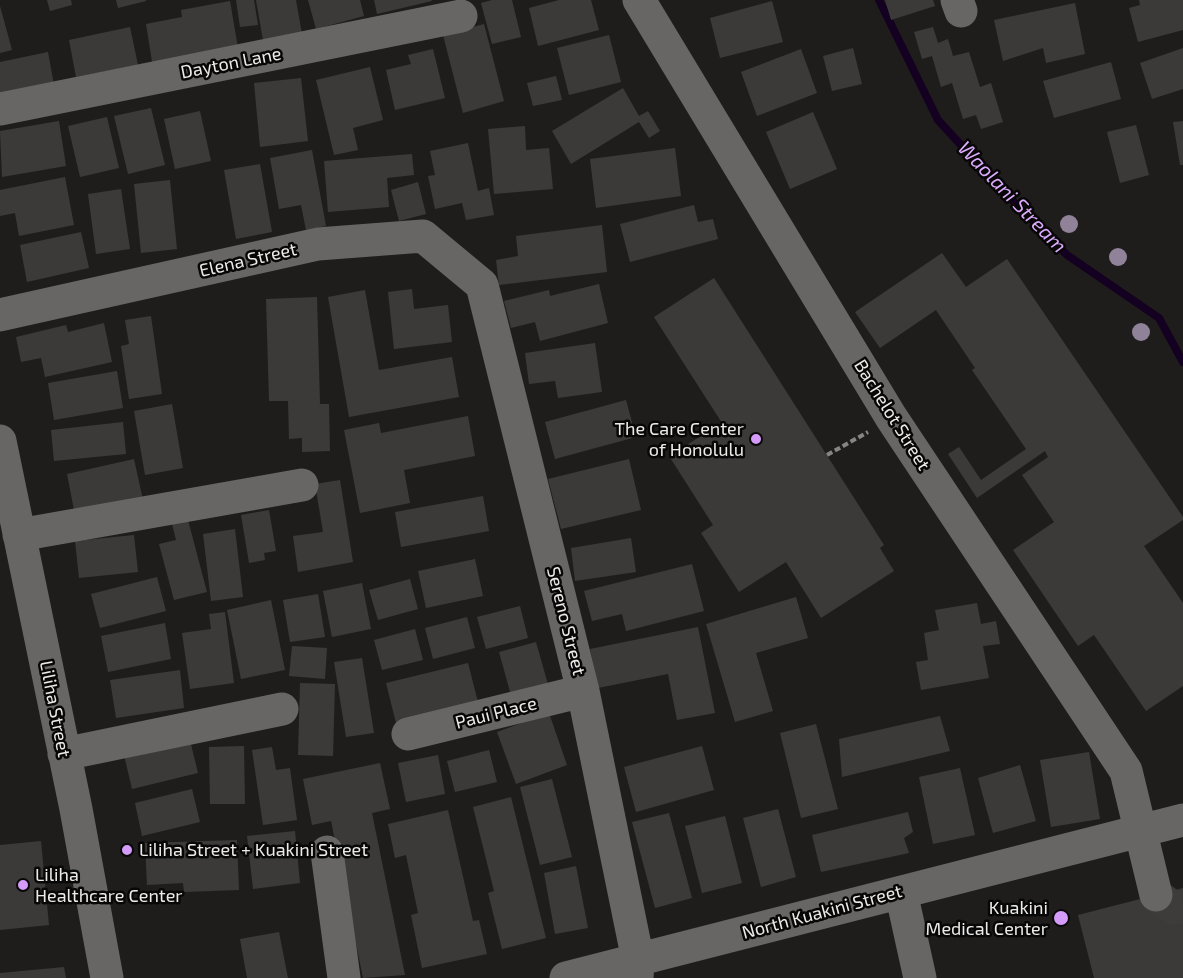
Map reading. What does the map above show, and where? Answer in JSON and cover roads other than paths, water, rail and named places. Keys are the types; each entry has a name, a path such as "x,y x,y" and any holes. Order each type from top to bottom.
{"street":[{"name":"Bachelot Street","path":"639,0 891,417 1126,771 1156,895"},
{"name":"Dayton Lane","path":"0,109 461,16"},
{"name":"Elena Street","path":"0,315 318,244 423,236 482,285"},
{"name":"Sereno Street","path":"482,285 583,691 637,969"},
{"name":"Liliha Street","path":"0,441 107,978"},
{"path":"19,535 302,485"},
{"name":"Paui Place","path":"408,734 583,691"},
{"path":"64,754 282,709"},
{"name":"North Kuakini Street","path":"566,978 637,969 901,892 1183,820"},
{"path":"327,852 344,978"},
{"path":"901,892 920,978"}],"waterway":[{"name":"Waolani Stream","path":"879,0 938,120 1003,191 1067,255 1159,318 1183,362"}],"tunnel":[{"path":"1156,895 1174,908 1183,907"}],"place":[{"name":"The Care Center of Honolulu","path":"756,439"},
{"name":"Liliha Street + Kuakini Street","path":"127,850"},
{"name":"Liliha Healthcare Center","path":"23,885"},
{"name":"Kuakini Medical Center","path":"1061,918"}]}
